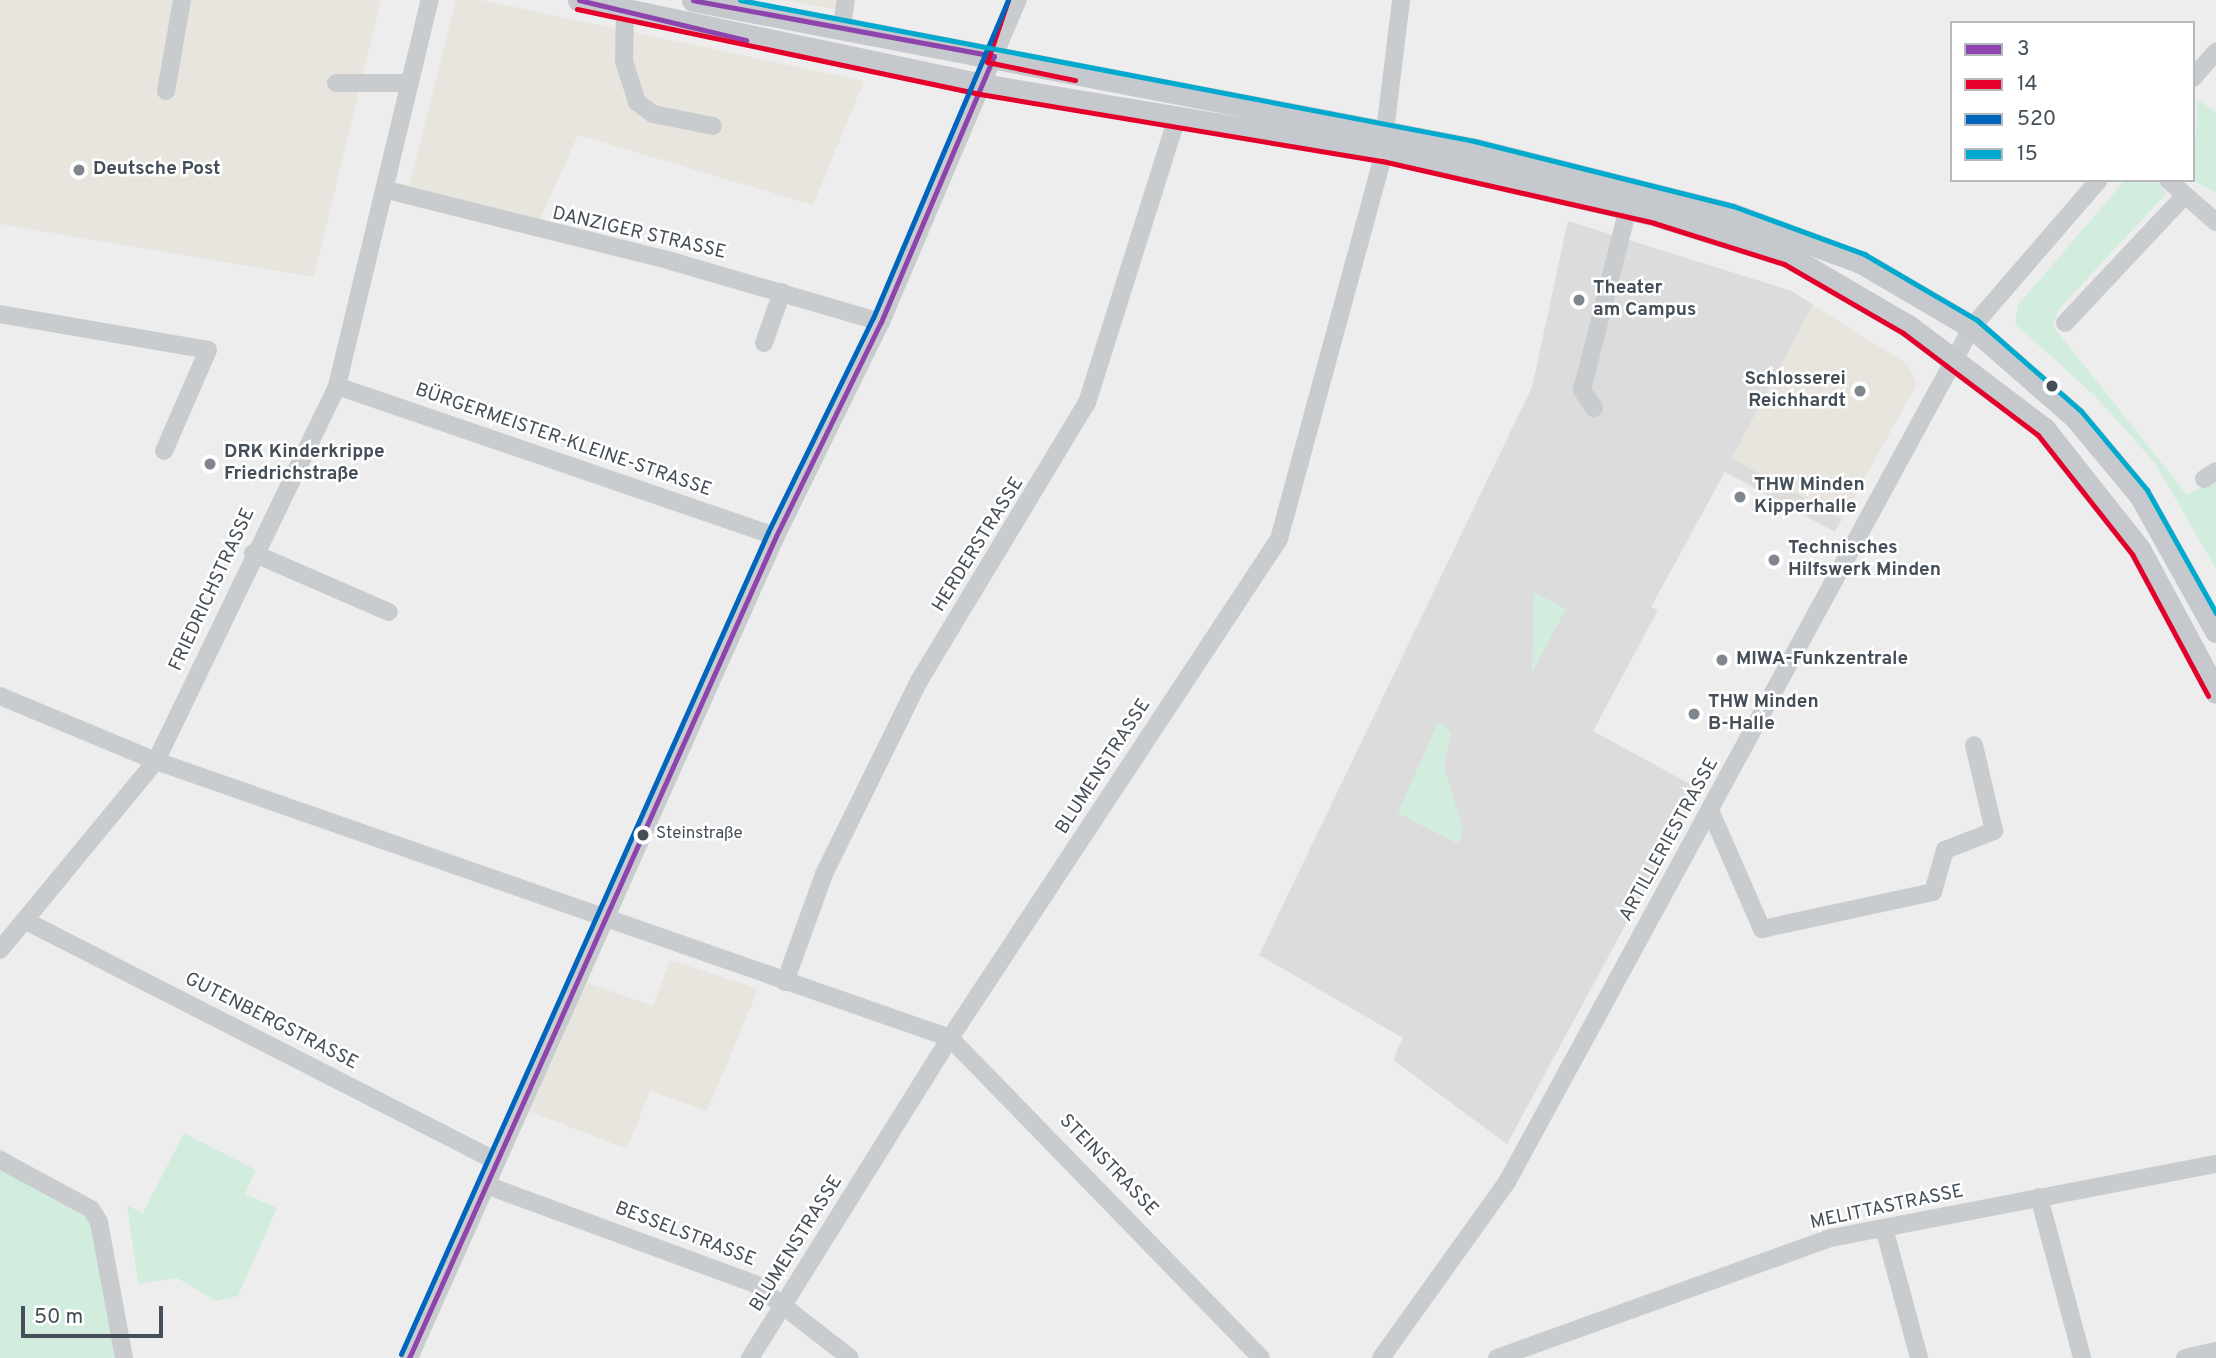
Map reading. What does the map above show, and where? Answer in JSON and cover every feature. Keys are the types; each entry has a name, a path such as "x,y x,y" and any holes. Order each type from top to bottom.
{"main road":[{"path":"579,0 982,85 1177,118 1385,141 1628,208 1798,261 1954,358 2023,410 2095,486 2165,592 2216,692"},
{"path":"693,0 717,2 994,56 1385,141 1645,190 1797,235 1897,280 1972,327 2048,390 2120,468 2164,531 2216,631"}],"street":[{"path":"166,91 182,0"},
{"name":"FRIEDRICHSTRASSE","path":"0,950 156,761 253,553 337,386 387,190 430,0"},
{"path":"842,27 846,0"},
{"path":"409,1358 603,918 776,536 881,322 1018,0"},
{"name":"BLUMENSTRASSE","path":"750,1358 950,1038 1279,538 1385,141 1401,0"},
{"path":"625,10 624,61 637,102 653,114 713,126"},
{"path":"2204,73 2216,52"},
{"path":"336,83 410,83"},
{"name":"HERDERSTRASSE","path":"785,982 824,874 913,693 1087,403 1177,118"},
{"name":"ARTILLERIESTRASSE","path":"1381,1358 1507,1182 1972,327 2097,182"},
{"path":"2170,182 2216,222"},
{"name":"DANZIGER STRASSE","path":"387,190 782,292 881,322"},
{"path":"2065,323 2185,195"},
{"path":"1594,408 1582,390 1628,208"},
{"path":"764,343 782,292"},
{"path":"0,314 208,350 164,451"},
{"name":"BÜRGERMEISTER-KLEINE-STRASSE","path":"337,386 776,536"},
{"path":"253,553 389,612"},
{"name":"STEINSTRASSE","path":"0,696 156,761 950,1038 1261,1358"},
{"path":"1710,810 1762,929 1933,892 1945,850 1994,831 1974,745"},
{"name":"GUTENBERGSTRASSE","path":"26,921 496,1161"},
{"path":"0,1160 78,1199 95,1216 124,1358"},
{"name":"MELITTASTRASSE","path":"1497,1358 1831,1238 2216,1164"},
{"name":"BESSELSTRASSE","path":"486,1185 722,1268 785,1303 850,1358"},
{"path":"2039,1197 2082,1358"},
{"path":"1884,1228 1919,1358"},
{"path":"2185,1358 2216,1351"}],"shaded area":[{"path":"0,0 381,0 314,277 0,224"},
{"path":"456,0 481,0 864,81 813,205 578,135 540,219 409,186"},
{"path":"785,0 850,0 848,12"},
{"path":"1568,221 1792,291 1813,305 1732,458 1842,519 1835,532 1725,472 1651,607 1658,610 1593,731 1699,789 1507,1144 1393,1060 1403,1038 1259,955 1532,387"},
{"path":"1813,305 1907,364 1917,384 1842,519 1732,458"},
{"path":"670,960 758,989 707,1111 650,1091 627,1149 529,1111 585,982 653,1006"}],"green space":[{"path":"2198,100 2216,112 2216,193 2195,181"},
{"path":"2123,182 2157,182 2166,194 2058,310 2053,326 2187,495 2216,478 2216,569 2155,463 2095,396 2015,324 2018,305"},
{"path":"1534,592 1566,609 1532,672 1532,668"},
{"path":"1438,722 1451,732 1444,767 1463,830 1458,844 1398,813"},
{"path":"184,1133 256,1170 245,1194 277,1208 238,1296 216,1301 177,1278 138,1284 127,1205 143,1213"},
{"path":"0,1148 104,1220 123,1358 0,1358"}],"transit line":[{"name":"3","path":"579,0 746,40"},
{"name":"3","path":"409,1358 776,536 881,322 994,56 693,0"},
{"name":"15","path":"740,0 1474,141 1733,206 1864,254 1977,320 2081,411 2147,490 2216,613"},
{"name":"14","path":"1008,0 987,62 1075,80"},
{"name":"520","path":"401,1354 768,532 873,318 1008,0"},
{"name":"14","path":"577,9 980,94 1382,161 1654,223 1784,264 1903,333 2038,435 2132,554 2208,696"}],"place":[{"name":"Deutsche Post","path":"79,170"},
{"name":"Theater am Campus","path":"1579,300"},
{"name":"Schlosserei Reichhardt","path":"1860,391"},
{"name":"DRK Kinderkrippe Friedrichstraße","path":"210,464"},
{"name":"THW Minden Kipperhalle","path":"1740,497"},
{"name":"Technisches Hilfswerk Minden","path":"1774,560"},
{"name":"MIWA-Funkzentrale","path":"1722,660"},
{"name":"THW Minden B-Halle","path":"1694,714"},
{"name":"Steinstraße","path":"643,835"}]}
